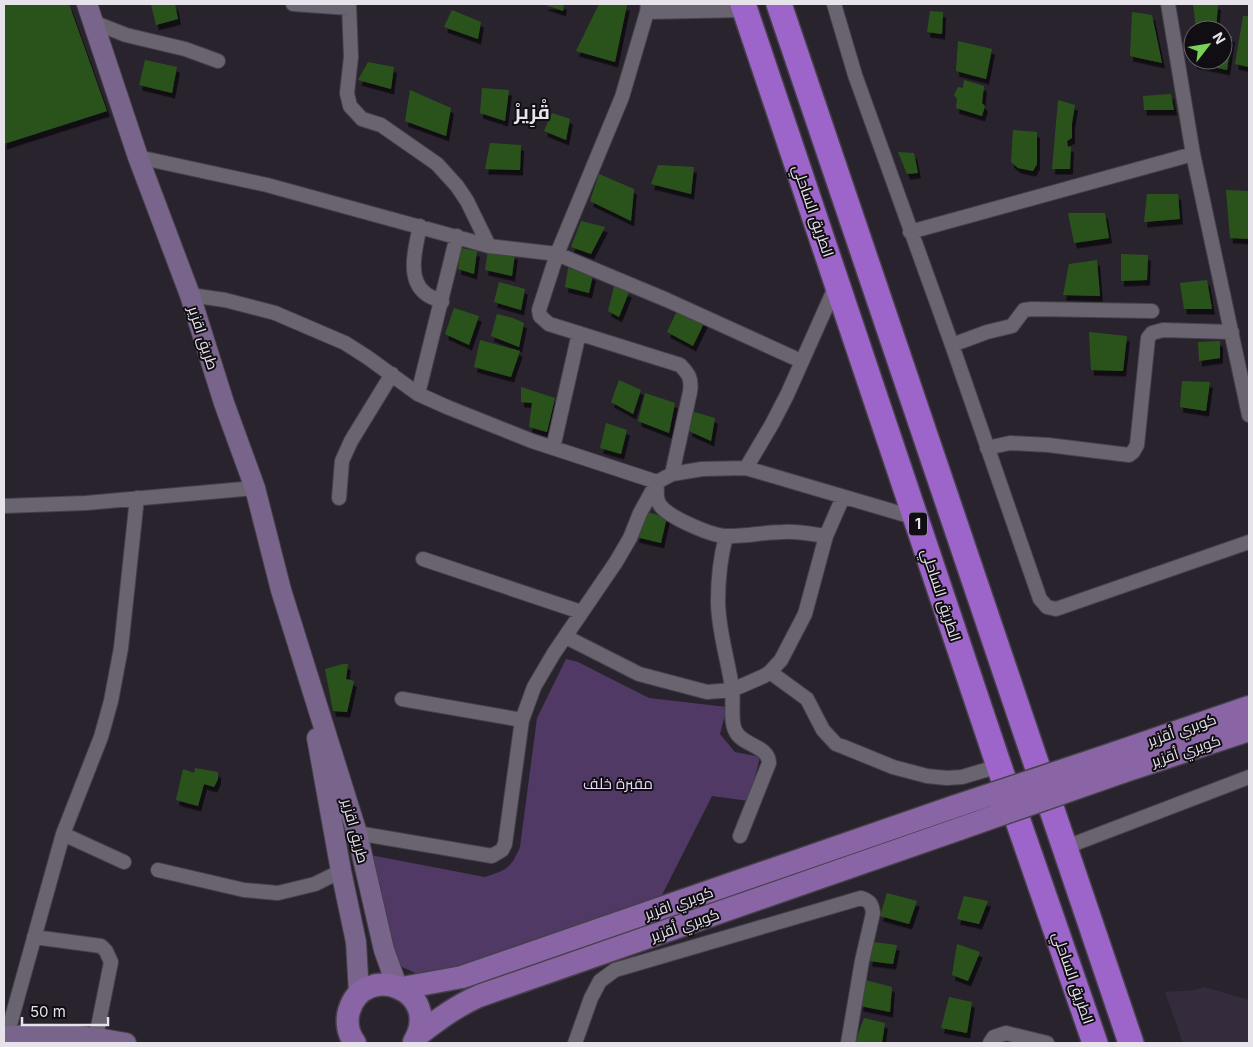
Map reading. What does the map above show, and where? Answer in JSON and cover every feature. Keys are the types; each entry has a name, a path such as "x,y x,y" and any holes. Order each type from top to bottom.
{"highway":[{"path":"779,4 1131,1043"},
{"name":"الطريق الساحلي","path":"744,7 998,766 1095,1043"}],"main road":[{"name":"كوبري أقزير","path":"1118,763 1249,708"},
{"name":"كويري أقزير","path":"415,1041 445,1014 479,996 959,830 1118,763 1249,730"},
{"name":"كوبري اقزير","path":"359,994 381,984 400,987 462,978 953,807 1118,763"},
{"path":"400,987 412,997 420,1011 420,1028 415,1041"},
{"path":"338,1043 350,1008 359,994"},
{"path":"348,1016 350,1034 355,1043"}],"street":[{"path":"294,4 349,6 351,57 347,93 350,106 362,118 381,124 438,164 467,201 489,246"},
{"path":"834,4 855,75 952,345 1040,599 1047,606 1056,609 1249,542"},
{"path":"1168,4 1194,154 1249,415"},
{"path":"672,474 692,383 689,373 680,365 548,324 540,316 539,305 557,254 622,97 647,8 744,7"},
{"path":"90,13 126,35 185,49 218,61"},
{"name":"طريق اقزير","path":"90,13 138,157 190,295 221,394 255,488 281,590 326,730 356,833 384,950 400,987"},
{"path":"910,232 1194,154"},
{"path":"138,157 267,185 489,246 557,254 667,300 801,362"},
{"path":"420,226 413,263 415,277 424,293 442,302"},
{"path":"418,394 457,236"},
{"path":"746,468 772,424 837,282"},
{"path":"190,295 225,300 275,313 345,343 392,374 418,394 553,448 657,482"},
{"path":"952,345 987,332 1012,326 1024,310 1152,311"},
{"path":"987,448 1010,443 1048,445 1129,455 1134,452 1137,445 1148,338 1152,333 1163,330 1232,332"},
{"path":"553,448 579,334"},
{"path":"339,498 342,461 351,441 392,374"},
{"path":"356,833 492,856 502,850 505,844 522,720 534,687 581,612 616,562 630,538 640,513 657,482 672,474 702,469 746,468 916,518"},
{"path":"657,482 657,499 666,511 696,528 726,536 781,532 826,536"},
{"path":"4,506 86,503 255,488"},
{"path":"566,637 639,674 707,692 732,690 770,672 781,660 805,614 826,536 843,497"},
{"path":"126,1043 96,1037 58,1034 4,1036 11,1021 64,834 101,736 111,701 121,648 137,498"},
{"path":"726,536 718,600 720,624 732,690 735,732 754,747 766,752 769,757 769,763 740,836"},
{"path":"423,559 581,612"},
{"path":"770,672 807,699 823,730 836,744 893,767 927,776 962,777 998,766"},
{"name":"طريق اقزير","path":"308,677 317,740 356,942 359,994"},
{"path":"402,699 522,720"},
{"path":"1066,848 1249,777"},
{"path":"64,834 124,862"},
{"path":"158,870 244,890 278,893 314,884 341,871"},
{"path":"575,1043 600,981 615,970 861,898 868,900 872,905 873,912 862,961 848,1043"},
{"path":"34,937 101,946 106,951 111,962 96,1037"},
{"path":"990,1043 994,1037 1006,1033 1047,1043"}],"shaded area":[{"path":"1204,987 1249,1000 1249,1043 1183,1043 1165,992 1195,990"}],"green space":[{"name":"مقبرة خلف","path":"566,659 578,662 649,698 727,707 720,734 735,752 760,757 749,801 712,796 661,897 465,964 418,974 402,967 395,954 370,855 485,877 503,870 511,864 520,847 537,718"}],"building":[{"path":"4,4 69,4 107,111 4,144"},
{"path":"151,4 175,4 178,19 156,25"},
{"path":"543,4 564,4 563,11"},
{"path":"599,4 627,5 615,62 576,51"},
{"path":"1193,4 1218,4 1217,20 1195,20"},
{"path":"452,10 481,22 478,39 444,27"},
{"path":"930,11 943,12 942,34 927,32"},
{"path":"1132,12 1152,15 1162,63 1130,56"},
{"path":"1243,16 1249,16 1249,67 1235,64"},
{"path":"958,41 992,49 986,79 956,71"},
{"path":"145,60 177,67 172,93 139,85"},
{"path":"368,62 394,67 391,89 358,80"},
{"path":"964,80 984,86 982,103 985,106 982,116 956,108 957,99 954,95 958,87 963,88"},
{"path":"482,88 509,90 505,121 480,113"},
{"path":"410,90 451,108 446,136 405,121"},
{"path":"1171,94 1174,110 1144,110 1143,96"},
{"path":"1058,100 1075,105 1072,138 1067,141 1068,147 1071,146 1070,169 1052,169"},
{"path":"552,113 570,119 566,140 544,131"},
{"path":"1013,130 1037,132 1037,164 1033,171 1018,168 1011,162"},
{"path":"490,143 521,145 520,170 485,169"},
{"path":"898,152 914,153 918,173 907,174"},
{"path":"658,165 694,167 691,194 651,184"},
{"path":"599,174 634,189 631,221 590,201"},
{"path":"1226,190 1249,191 1249,239 1230,238"},
{"path":"1147,194 1178,194 1180,219 1144,222"},
{"path":"1068,213 1105,213 1109,238 1074,243"},
{"path":"581,221 605,227 591,254 571,247"},
{"path":"461,248 477,251 474,274 458,269"},
{"path":"488,250 515,254 512,276 485,270"},
{"path":"1121,254 1148,255 1147,280 1121,281"},
{"path":"1097,260 1100,296 1063,295 1069,264"},
{"path":"568,268 593,275 589,293 565,287"},
{"path":"1207,280 1212,309 1184,309 1180,283"},
{"path":"499,282 525,289 521,310 494,302"},
{"path":"614,286 629,292 619,317 608,311"},
{"path":"454,308 479,316 469,345 445,334"},
{"path":"677,311 705,321 693,346 667,332"},
{"path":"497,314 524,323 519,347 491,336"},
{"path":"1089,332 1127,336 1123,371 1091,370"},
{"path":"480,340 520,351 511,377 474,367"},
{"path":"1220,341 1220,358 1199,361 1198,342"},
{"path":"619,380 641,390 633,414 611,402"},
{"path":"1182,381 1210,382 1206,411 1180,407"},
{"path":"521,387 555,398 547,432 529,427 532,403 521,402"},
{"path":"645,393 675,403 669,433 638,421"},
{"path":"694,412 715,418 711,441 689,431"},
{"path":"606,423 627,430 621,454 600,448"},
{"path":"642,511 667,517 661,543 636,537"},
{"path":"348,664 346,679 354,681 347,712 333,711 325,669"},
{"path":"195,768 218,772 218,779 214,787 204,784 198,806 176,800 183,769 194,773"},
{"path":"887,893 917,901 909,924 880,916"},
{"path":"964,896 988,901 979,924 957,919"},
{"path":"873,942 897,945 893,964 869,961"},
{"path":"957,944 980,952 968,981 952,975"},
{"path":"865,980 892,987 890,1012 860,1006"},
{"path":"949,997 972,1002 967,1033 941,1028"},
{"path":"864,1018 885,1023 882,1043 855,1043"}],"district":[{"name":"قْزِيرْ","path":"532,112"}]}
